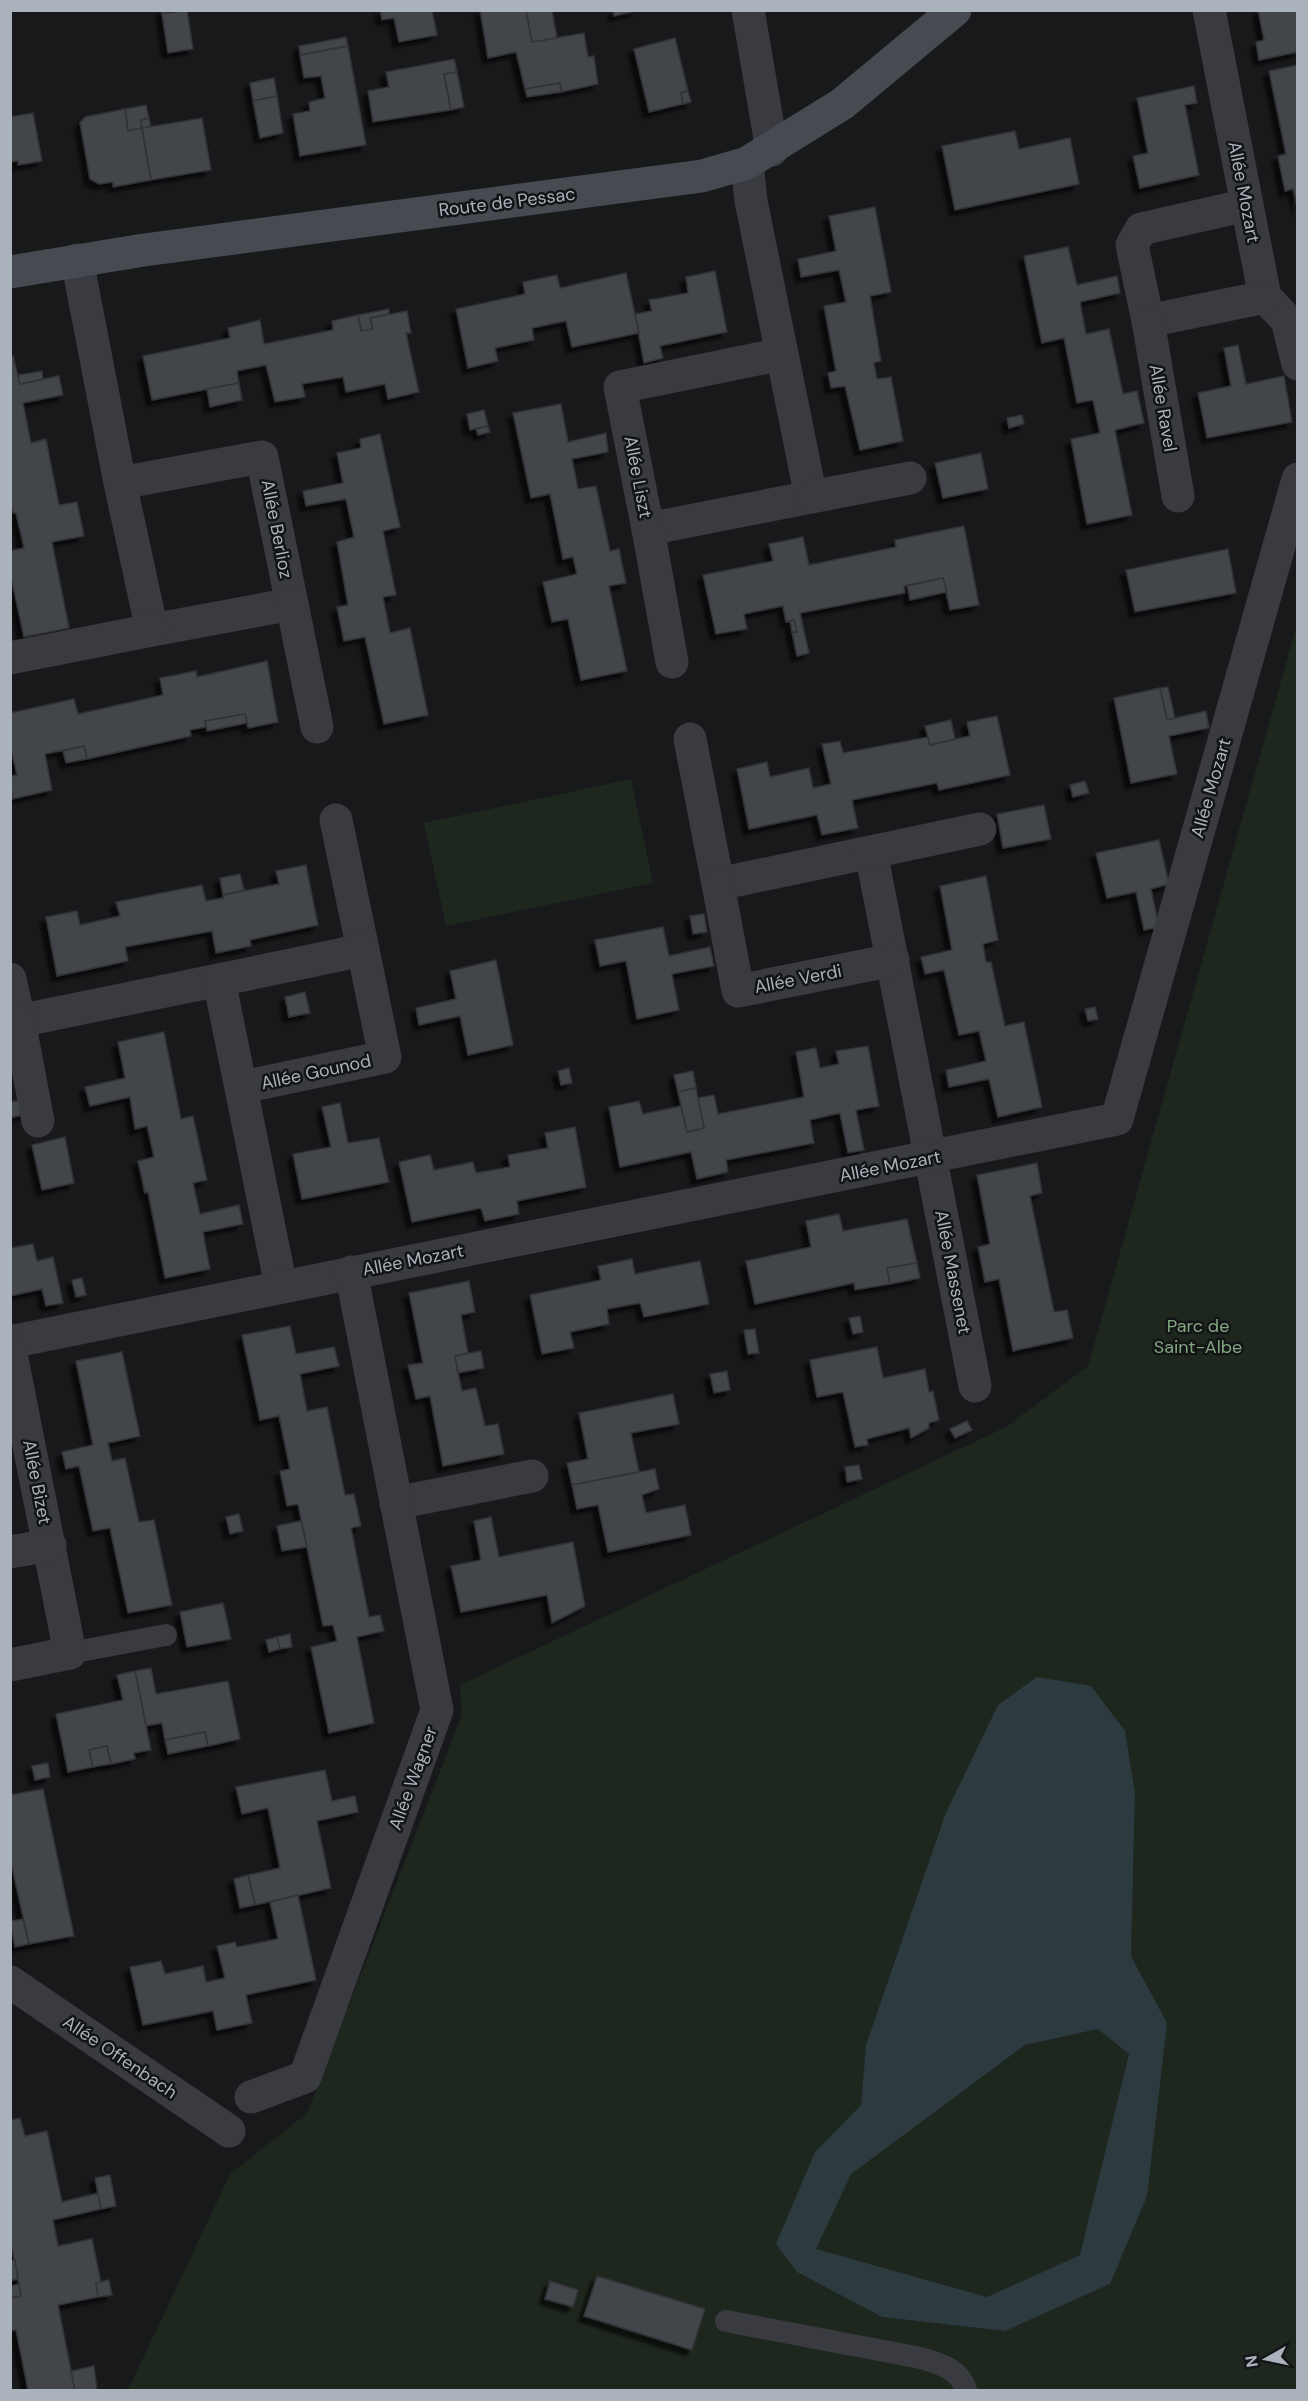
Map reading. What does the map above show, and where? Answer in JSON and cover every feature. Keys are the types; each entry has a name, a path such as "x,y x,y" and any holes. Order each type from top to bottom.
{"street":[{"path":"748,10 759,156 751,201 811,497"},
{"name":"Route de Pessac","path":"10,272 77,260 702,176 759,156 842,105 955,10"},
{"name":"Allée Mozart","path":"1209,10 1265,297"},
{"name":"Allée Ravel","path":"1178,496 1148,321 1132,245 1141,229 1247,205"},
{"path":"77,260 120,483 152,630"},
{"path":"1148,321 1265,297 1287,320 1298,364"},
{"name":"Allée Liszt","path":"782,354 620,387 648,529 910,478"},
{"name":"Allée Berlioz","path":"10,658 292,604 262,457 120,483"},
{"name":"Allée Mozart","path":"10,1342 1118,1119 1298,479"},
{"path":"648,529 672,663"},
{"path":"292,604 317,727"},
{"name":"Allée Verdi","path":"690,740 738,990 893,960"},
{"path":"19,1021 363,950 336,820"},
{"path":"718,884 980,829"},
{"path":"872,852 932,1158"},
{"name":"Allée Gounod","path":"243,1087 385,1057 363,950"},
{"path":"10,979 38,1121"},
{"name":"Allée Gounod","path":"219,980 243,1087 281,1286"},
{"name":"Allée Massenet","path":"932,1158 975,1386"},
{"name":"Allée Wagner","path":"251,2097 305,2077 437,1710 351,1272"},
{"name":"Allée Bizet","path":"10,1349 70,1653"},
{"path":"396,1503 532,1476"},
{"name":"Allée Bizet","path":"10,1552 50,1545"},
{"path":"10,1665 70,1653"},
{"name":"Allée Offenbach","path":"10,1982 229,2131"}],"lane":[{"path":"70,1653 166,1635"},
{"path":"726,2321 921,2358 945,2366 959,2375 966,2391"}],"green space":[{"name":"Parc de Saint-Albe","path":"1297,624 1297,2390 128,2390 230,2174 307,2113 462,1715 460,1685 1006,1427 1088,1366","holes":["1135,1793 1131,1956 1167,2023 1110,2284 1005,2331 882,2317 797,2272 815,2152 861,2105 866,2045 945,1815"]},
{"path":"631,779 653,883 446,926 424,823"},
{"path":"1098,2029 1129,2053 1081,2255 987,2297 815,2249 850,2174 1025,2045"}],"shaded area":[{"path":"1037,1677 1091,1686 1125,1731 1135,1793 1131,1956 1167,2023 1147,2196 1110,2284 1005,2331 882,2317 797,2272 776,2244 815,2152 861,2105 866,2045 945,1815 998,1705","holes":["1098,2029 1129,2054 1080,2255 987,2297 816,2249 851,2174 1025,2045"]}],"building":[{"path":"161,10 180,10 162,14"},
{"path":"187,10 193,49 168,53 162,14"},
{"path":"380,10 432,10 437,35 399,42 394,18 382,20"},
{"path":"480,10 526,10 532,42 584,33 588,57 594,56 598,84 561,92 560,83 525,89 516,52 488,58"},
{"path":"526,10 552,10 557,38 532,42"},
{"path":"613,10 639,10 614,16"},
{"path":"1258,10 1298,10 1298,52 1259,60 1256,42 1264,40"},
{"path":"346,37 348,46 300,55 299,46"},
{"path":"675,38 688,91 681,93 683,104 649,112 634,49"},
{"path":"348,46 366,145 300,156 293,114 310,111 309,102 325,98 321,76 304,78 300,55"},
{"path":"454,59 457,72 444,74 451,110 373,122 368,91 389,87 386,72"},
{"path":"1298,65 1298,210 1293,189 1285,191 1278,156 1286,154 1269,71"},
{"path":"457,72 464,107 451,110 444,74"},
{"path":"274,78 277,96 253,101 250,83"},
{"path":"560,83 561,92 527,97 525,89"},
{"path":"1194,86 1197,103 1185,105 1199,175 1140,188 1133,156 1148,153 1137,98"},
{"path":"688,91 691,102 683,104 681,93"},
{"path":"277,96 283,133 260,138 253,101"},
{"path":"146,105 149,118 141,120 142,128 128,131 125,109"},
{"path":"125,109 128,131 142,128 151,180 113,187 113,182 99,184 90,179 80,123 85,117"},
{"path":"33,113 42,161 18,165 18,161 10,162 10,117"},
{"path":"149,118 151,127 142,128 141,120"},
{"path":"202,118 211,170 151,180 142,128"},
{"path":"1015,131 1019,149 1070,138 1079,184 955,210 942,146"},
{"path":"875,207 891,292 870,296 881,361 874,363 877,379 891,377 903,441 860,450 845,386 831,388 828,373 836,371 824,306 846,302 839,270 801,277 798,259 836,251 829,216"},
{"path":"1068,247 1077,285 1117,276 1120,293 1080,302 1086,334 1109,329 1123,394 1137,391 1144,423 1115,430 1132,515 1087,524 1071,439 1100,433 1093,400 1077,403 1064,338 1042,343 1024,256"},
{"path":"715,271 727,332 660,346 663,358 644,363 635,314 652,311 649,300 688,293 686,277"},
{"path":"626,273 639,333 572,347 566,321 532,328 534,340 495,348 498,361 468,368 456,309 525,294 523,282 557,275 560,288"},
{"path":"389,309 389,314 370,318 373,329 361,331 358,315"},
{"path":"407,311 411,333 406,333 419,392 388,399 385,384 346,392 343,377 302,384 305,397 275,402 266,365 237,371 239,383 152,400 143,356 230,338 228,328 260,320 264,344 333,330 332,321 358,315 361,331 373,329 370,318"},
{"path":"1238,345 1246,384 1284,376 1292,422 1207,438 1198,393 1231,386 1224,348"},
{"path":"13,356 20,384 59,376 63,395 23,403 31,443 46,439 59,505 77,502 84,536 52,542 69,628 24,637 10,573 10,551 24,548 16,513 13,513 10,501 10,357"},
{"path":"42,371 43,379 20,384 18,375"},
{"path":"239,383 242,400 210,407 207,389"},
{"path":"561,404 568,442 606,433 608,452 572,459 578,489 596,486 610,551 619,549 626,583 609,586 627,671 581,680 568,619 552,622 543,582 577,574 573,557 563,559 550,494 531,498 513,413"},
{"path":"484,410 488,426 470,430 467,414"},
{"path":"1022,415 1024,424 1009,428 1007,418"},
{"path":"488,426 490,432 478,435 476,429"},
{"path":"380,434 400,527 383,531 396,595 383,597 390,633 410,628 428,715 384,724 365,637 344,641 337,607 348,605 337,542 354,537 346,499 306,506 303,491 343,483 337,453 361,448 360,439"},
{"path":"981,453 988,489 943,498 935,463"},
{"path":"964,526 979,605 950,610 943,578 904,586 905,593 800,613 809,653 797,656 792,632 797,632 794,620 786,622 783,606 744,614 747,629 716,634 703,575 773,561 769,544 803,537 809,565 896,547 895,540"},
{"path":"1228,549 1236,593 1135,612 1126,570"},
{"path":"943,578 947,592 910,600 907,586"},
{"path":"794,620 797,632 792,632 790,621"},
{"path":"267,661 278,722 248,728 245,714 205,721 206,727 190,730 191,736 87,759 84,746 45,754 52,790 12,799 10,776 17,775 10,745 10,713 74,699 78,714 163,695 160,678 196,671 197,677"},
{"path":"1168,687 1175,718 1167,720 1160,688"},
{"path":"1160,688 1167,720 1206,711 1209,728 1169,736 1177,774 1131,783 1114,698"},
{"path":"245,714 247,723 207,731 205,721"},
{"path":"997,716 1010,775 939,790 937,783 852,800 858,828 822,835 817,815 749,829 737,769 767,762 770,777 809,768 813,788 831,784 822,744 840,741 843,753 928,737 930,745 970,736 967,722"},
{"path":"951,720 955,739 930,745 925,726"},
{"path":"84,746 87,759 66,763 63,751"},
{"path":"1085,781 1089,793 1073,797 1070,785"},
{"path":"1044,805 1051,839 1003,848 997,814"},
{"path":"1159,840 1169,884 1151,889 1159,927 1144,930 1136,892 1107,898 1096,853"},
{"path":"306,865 318,925 250,940 251,946 216,953 212,931 125,947 128,961 57,976 46,917 77,911 80,925 120,916 116,902 202,885 206,901 223,898 223,895 279,884 276,871"},
{"path":"240,874 244,890 223,895 220,878"},
{"path":"986,876 998,940 983,944 986,962 991,962 1005,1026 1024,1022 1042,1107 998,1117 989,1079 949,1087 946,1070 986,1061 979,1031 959,1035 944,970 925,974 921,957 952,950 940,886"},
{"path":"704,914 707,932 693,934 690,916"},
{"path":"663,927 669,956 710,947 714,966 672,974 679,1010 637,1019 626,961 600,966 595,940"},
{"path":"496,960 513,1045 468,1055 460,1016 419,1025 416,1008 456,999 450,971"},
{"path":"305,992 310,1013 289,1017 285,997"},
{"path":"1095,1007 1098,1019 1088,1021 1085,1009"},
{"path":"164,1032 181,1119 193,1116 207,1180 193,1183 200,1214 239,1205 243,1224 203,1232 210,1269 165,1278 148,1192 145,1193 138,1161 154,1157 147,1126 135,1129 130,1097 90,1106 85,1087 125,1078 118,1042"},
{"path":"868,1046 879,1106 856,1110 864,1150 848,1153 840,1113 810,1120 814,1143 726,1160 728,1172 697,1179 691,1152 620,1167 609,1107 639,1101 643,1114 681,1106 687,1132 704,1128 698,1098 714,1095 718,1114 804,1097 796,1052 816,1048 820,1068 839,1064 836,1051"},
{"path":"569,1068 572,1083 561,1085 558,1071"},
{"path":"693,1071 696,1088 678,1092 674,1075"},
{"path":"696,1088 704,1128 687,1132 678,1092"},
{"path":"24,1099 27,1114 10,1118 10,1102"},
{"path":"340,1103 348,1143 379,1138 389,1182 302,1199 293,1154 331,1147 322,1107"},
{"path":"575,1127 586,1187 517,1201 519,1214 485,1221 481,1208 412,1222 399,1162 430,1155 434,1170 473,1162 476,1173 510,1167 508,1155 548,1148 545,1133"},
{"path":"65,1137 74,1183 42,1190 32,1145"},
{"path":"1037,1163 1042,1193 1030,1196 1054,1312 1067,1310 1073,1338 1013,1351 999,1279 985,1282 978,1247 990,1244 977,1175"},
{"path":"839,1214 843,1231 907,1219 917,1263 887,1268 890,1284 855,1290 854,1283 755,1304 746,1261 811,1247 806,1221"},
{"path":"33,1244 37,1261 53,1257 63,1303 46,1306 42,1289 10,1296 10,1248"},
{"path":"632,1259 635,1274 700,1261 709,1304 644,1317 640,1303 607,1309 609,1324 570,1332 574,1348 542,1354 530,1295 601,1280 598,1266"},
{"path":"917,1263 920,1278 890,1284 887,1268"},
{"path":"82,1278 86,1295 76,1297 72,1280"},
{"path":"469,1281 475,1312 461,1315 468,1353 455,1356 458,1373 462,1391 476,1388 485,1426 498,1424 504,1454 443,1466 430,1396 416,1399 408,1365 423,1363 409,1293"},
{"path":"860,1316 863,1332 853,1334 849,1318"},
{"path":"290,1326 296,1354 334,1347 339,1366 300,1374 307,1411 327,1407 345,1495 354,1494 361,1526 351,1528 369,1617 380,1615 384,1631 357,1637 374,1723 329,1733 311,1647 337,1641 333,1625 323,1626 298,1504 287,1506 280,1471 290,1469 279,1416 260,1420 242,1335"},
{"path":"755,1329 759,1353 748,1354 744,1330"},
{"path":"877,1347 883,1378 925,1369 929,1392 933,1391 939,1420 929,1423 929,1428 911,1438 909,1428 867,1439 868,1445 855,1447 843,1392 817,1397 810,1360"},
{"path":"481,1351 484,1368 458,1373 455,1356"},
{"path":"122,1352 140,1436 108,1443 112,1461 125,1458 139,1522 154,1520 172,1605 128,1613 110,1528 93,1531 79,1466 66,1469 62,1452 93,1445 76,1361"},
{"path":"727,1371 730,1390 714,1393 710,1374"},
{"path":"673,1394 679,1424 631,1433 639,1472 572,1485 567,1463 588,1459 579,1413"},
{"path":"967,1421 972,1430 955,1438 950,1429"},
{"path":"859,1465 862,1479 847,1482 845,1467"},
{"path":"655,1469 659,1489 642,1495 646,1513 685,1505 691,1535 608,1552 598,1505 577,1509 572,1485"},
{"path":"239,1514 243,1531 230,1534 226,1517"},
{"path":"491,1517 499,1557 573,1542 585,1606 552,1623 547,1595 461,1612 451,1566 481,1560 474,1521"},
{"path":"301,1521 307,1547 282,1551 277,1526"},
{"path":"223,1603 231,1639 187,1647 180,1612"},
{"path":"290,1634 292,1647 280,1649 277,1637"},
{"path":"277,1637 280,1649 269,1652 266,1640"},
{"path":"151,1668 156,1694 228,1681 240,1739 208,1746 205,1732 165,1740 162,1723 146,1726 135,1671"},
{"path":"135,1671 151,1750 134,1753 135,1759 111,1764 107,1746 89,1750 93,1767 68,1772 56,1714 123,1700 117,1675"},
{"path":"205,1732 208,1746 168,1754 165,1740"},
{"path":"107,1746 111,1764 93,1767 89,1750"},
{"path":"48,1763 50,1777 35,1780 32,1766"},
{"path":"325,1770 332,1801 355,1796 358,1812 317,1821 331,1888 255,1905 248,1875 280,1868 268,1808 242,1814 236,1787"},
{"path":"43,1789 74,1936 29,1944 10,1858 10,1795"},
{"path":"248,1875 255,1905 240,1908 234,1879"},
{"path":"298,1895 316,1980 246,1995 252,2023 217,2030 213,2011 143,2025 130,1967 161,1961 165,1974 203,1966 206,1982 225,1978 217,1946 235,1942 237,1947 278,1939 270,1902"},
{"path":"23,1919 29,1944 15,1947 10,1921"},
{"path":"20,2118 25,2136 47,2131 62,2202 98,2193 101,2209 53,2220 58,2246 92,2239 101,2282 96,2283 98,2297 58,2305 75,2390 28,2390 16,2330 10,2331 10,2298 21,2296 10,2239 10,2120"},
{"path":"110,2175 116,2206 101,2209 95,2178"},
{"path":"15,2260 18,2279 10,2281 10,2261"},
{"path":"597,2276 705,2309 692,2350 584,2316"},
{"path":"109,2280 112,2295 98,2297 96,2283"},
{"path":"550,2281 578,2290 573,2307 545,2299"},
{"path":"19,2284 21,2296 10,2298 10,2286"},
{"path":"94,2366 97,2390 75,2390 71,2371"}]}
